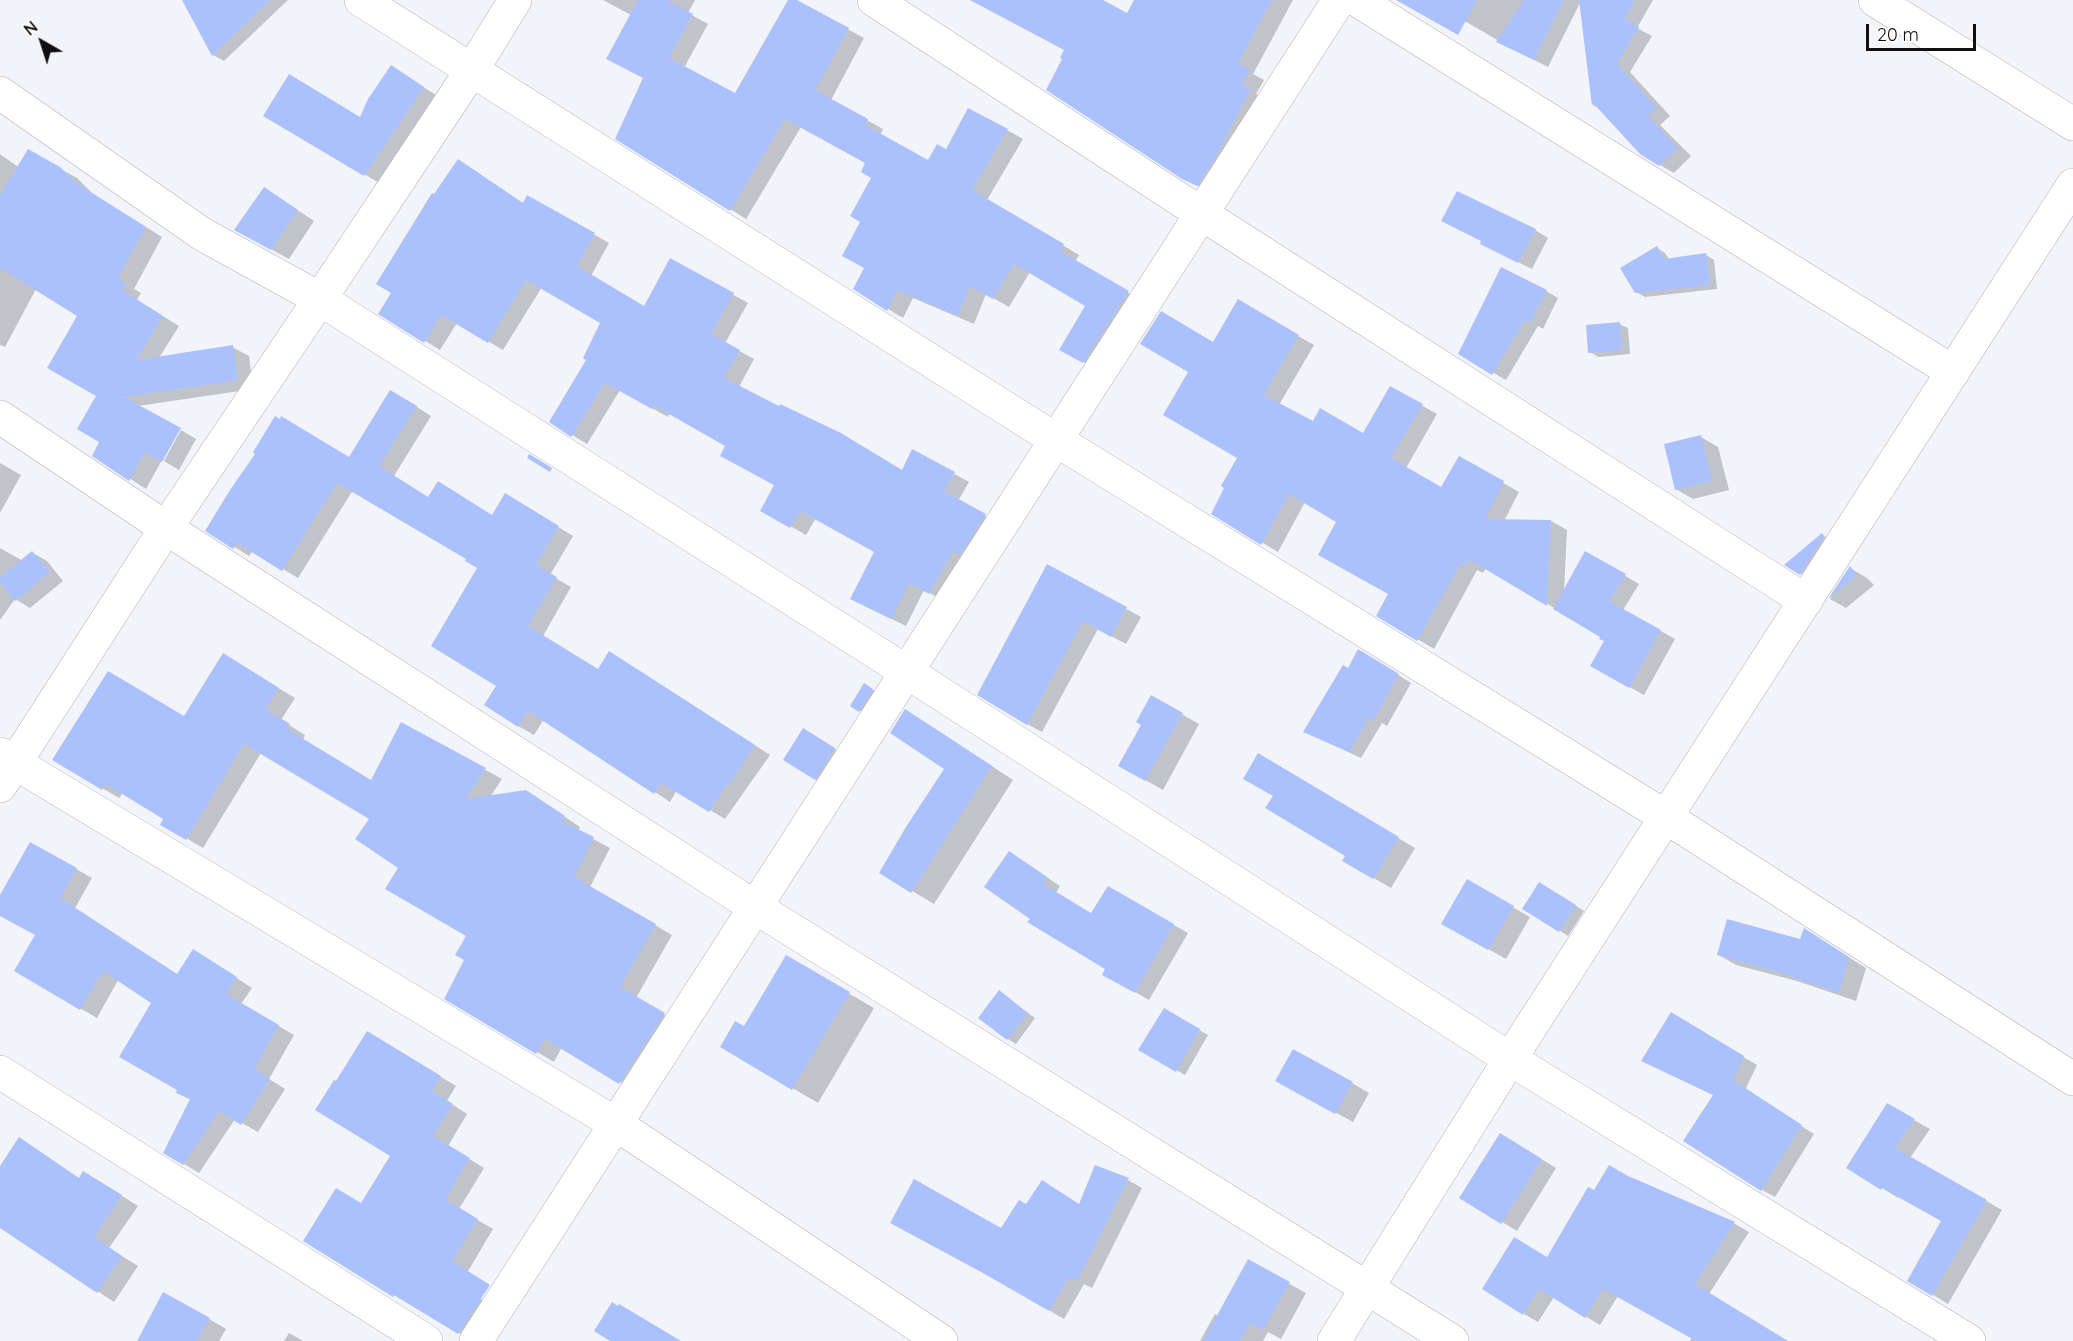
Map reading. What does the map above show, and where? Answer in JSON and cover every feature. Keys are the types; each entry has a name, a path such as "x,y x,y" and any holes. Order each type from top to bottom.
{"street":[{"path":"361,0 1056,440 1666,818 2073,1079"},
{"path":"515,0 320,299 5,768 616,1124 941,1341"},
{"path":"874,0 1202,214 1806,601"},
{"path":"476,1341 1339,0"},
{"path":"1357,0 1953,372"},
{"path":"1875,0 2073,123"},
{"path":"0,93 202,234 320,299 1510,1059 1969,1341"},
{"path":"1334,1341 1510,1059 2073,185"},
{"path":"0,417 166,528 755,907 1452,1341"},
{"path":"0,1072 426,1341"}],"building":[{"path":"182,0 270,0 212,56"},
{"path":"638,0 667,0 693,14 669,58 735,93 788,0 797,0 849,28 815,90 868,119 865,125 928,160 937,144 946,149 968,108 1008,129 972,190 1064,244 1060,251 1129,291 1083,363 1059,350 1085,306 1014,264 993,299 970,286 958,316 897,290 887,311 853,289 864,268 842,256 860,222 850,216 871,178 861,172 865,163 785,119 730,211 615,139 643,78 606,59"},
{"path":"970,0 1103,0 1127,13 1134,0 1272,0 1238,63 1250,70 1241,84 1251,89 1213,162 1197,186 1182,179 1046,90 1062,59 1060,58 1064,50"},
{"path":"1396,0 1477,0 1458,35"},
{"path":"1524,0 1564,0 1534,60 1496,42"},
{"path":"1579,0 1635,0 1625,19 1639,27 1617,64 1657,108 1648,116 1678,148 1659,166 1640,154 1593,103 1592,106"},
{"path":"391,65 424,87 364,176 263,116 289,74 360,117 368,99"},
{"path":"28,149 60,167 78,184 146,227 118,278 126,283 122,290 163,316 136,360 233,345 238,380 124,397 181,428 162,462 145,452 129,481 92,456 99,442 77,429 96,396 47,368 77,316 0,268 0,195"},
{"path":"458,159 523,203 527,195 595,233 577,266 644,306 670,258 734,293 711,334 740,350 724,378 779,406 780,404 841,433 902,470 912,449 955,472 944,491 986,514 960,555 953,551 929,594 909,583 891,619 850,599 874,552 800,511 790,528 760,511 774,485 720,456 725,446 655,406 652,409 605,383 571,437 549,422 586,360 583,358 600,323 526,280 488,343 441,315 424,343 378,314 391,293 376,284 432,193 434,194"},
{"path":"264,187 298,210 271,250 234,230"},
{"path":"1457,191 1536,229 1518,263 1441,221"},
{"path":"1657,246 1664,259 1706,253 1710,285 1635,293 1620,268"},
{"path":"1501,267 1547,290 1530,323 1525,320 1492,375 1458,354"},
{"path":"1238,299 1299,335 1264,395 1313,421 1320,408 1363,433 1390,386 1423,404 1391,458 1441,487 1459,456 1504,481 1485,519 1551,520 1547,606 1470,560 1467,565 1461,563 1417,641 1376,616 1388,594 1318,555 1336,522 1289,494 1261,545 1211,514 1224,488 1221,486 1237,458 1163,415 1188,372 1140,344 1161,311 1213,342"},
{"path":"1620,322 1622,350 1588,353 1586,325"},
{"path":"390,390 417,406 379,466 428,497 438,481 492,515 505,493 559,526 536,565 557,577 528,626 598,669 609,651 755,745 709,812 661,783 654,794 528,711 518,727 484,705 496,686 431,646 477,568 465,561 466,559 337,483 282,571 237,543 233,549 205,531 255,454 253,452 275,416 280,419 281,416 349,457"},
{"path":"1701,435 1712,481 1675,490 1664,444"},
{"path":"529,454 552,468 550,472 527,458"},
{"path":"1822,533 1824,536 1800,575 1784,565"},
{"path":"32,551 50,572 15,601 0,582 0,577"},
{"path":"1585,551 1626,574 1609,601 1661,630 1629,688 1590,666 1604,641 1553,609"},
{"path":"1047,564 1127,607 1111,637 1083,621 1027,725 977,695"},
{"path":"1850,566 1857,575 1828,599"},
{"path":"1358,649 1399,674 1374,720 1369,717 1349,752 1303,732 1343,665 1348,668"},
{"path":"223,653 279,688 265,709 290,724 287,729 371,780 401,722 486,768 465,799 526,790 565,816 561,821 594,837 574,877 656,924 620,987 665,1013 619,1084 545,1039 536,1054 444,999 464,960 455,955 466,936 385,889 398,868 355,839 369,819 244,744 186,840 160,825 163,819 106,784 102,790 52,760 108,671 184,716"},
{"path":"864,683 873,689 859,712 850,706"},
{"path":"1151,695 1183,713 1145,781 1118,766 1141,725 1136,722"},
{"path":"905,709 992,766 911,893 879,873 944,769 890,733"},
{"path":"803,728 835,748 815,780 783,760"},
{"path":"1258,753 1399,837 1373,879 1342,861 1345,856 1265,808 1273,796 1243,779"},
{"path":"30,842 77,868 60,898 177,974 193,949 237,977 226,994 279,1025 254,1069 270,1079 241,1125 219,1111 183,1165 163,1153 190,1099 176,1093 177,1090 119,1057 151,1003 103,971 80,1010 14,971 35,935 0,916 0,895"},
{"path":"1009,851 1047,877 1043,884 1091,913 1108,886 1174,924 1135,993 1102,975 1105,969 1027,922 1030,919 984,887"},
{"path":"1467,879 1514,906 1488,950 1441,924"},
{"path":"1539,882 1576,905 1559,932 1522,909"},
{"path":"1727,919 1800,939 1804,928 1849,957 1839,993 1778,972 1717,955"},
{"path":"786,955 850,992 792,1090 720,1047 735,1021 744,1026"},
{"path":"999,990 1028,1013 1007,1040 978,1018"},
{"path":"1164,1008 1200,1029 1176,1072 1138,1050"},
{"path":"1671,1012 1744,1056 1733,1080 1802,1125 1761,1191 1683,1141 1713,1095 1641,1061"},
{"path":"367,1031 441,1076 432,1091 453,1104 433,1136 470,1158 445,1199 478,1219 452,1261 490,1285 458,1334 303,1241 336,1188 361,1203 390,1156 315,1110"},
{"path":"1293,1049 1353,1082 1335,1114 1275,1081"},
{"path":"1887,1103 1915,1119 1895,1148 1987,1200 1932,1296 1907,1281 1941,1221 1882,1188 1881,1190 1846,1168"},
{"path":"1500,1133 1542,1159 1501,1224 1459,1198"},
{"path":"19,1137 79,1178 83,1171 122,1195 94,1237 122,1256 97,1293 0,1228 0,1166"},
{"path":"1095,1165 1129,1178 1077,1281 1069,1277 1049,1311 890,1223 914,1179 1001,1228 1019,1200 1026,1204 1042,1180 1079,1204"},
{"path":"1609,1165 1628,1176 1735,1222 1695,1284 1788,1341 1696,1341 1603,1289 1585,1318 1539,1289 1523,1315 1482,1289 1514,1237 1547,1257 1588,1187 1594,1190"},
{"path":"1248,1259 1290,1282 1263,1330 1250,1323 1240,1341 1203,1341"},
{"path":"163,1292 210,1318 197,1341 137,1341"},
{"path":"612,1302 681,1341 610,1341 594,1331"}]}
